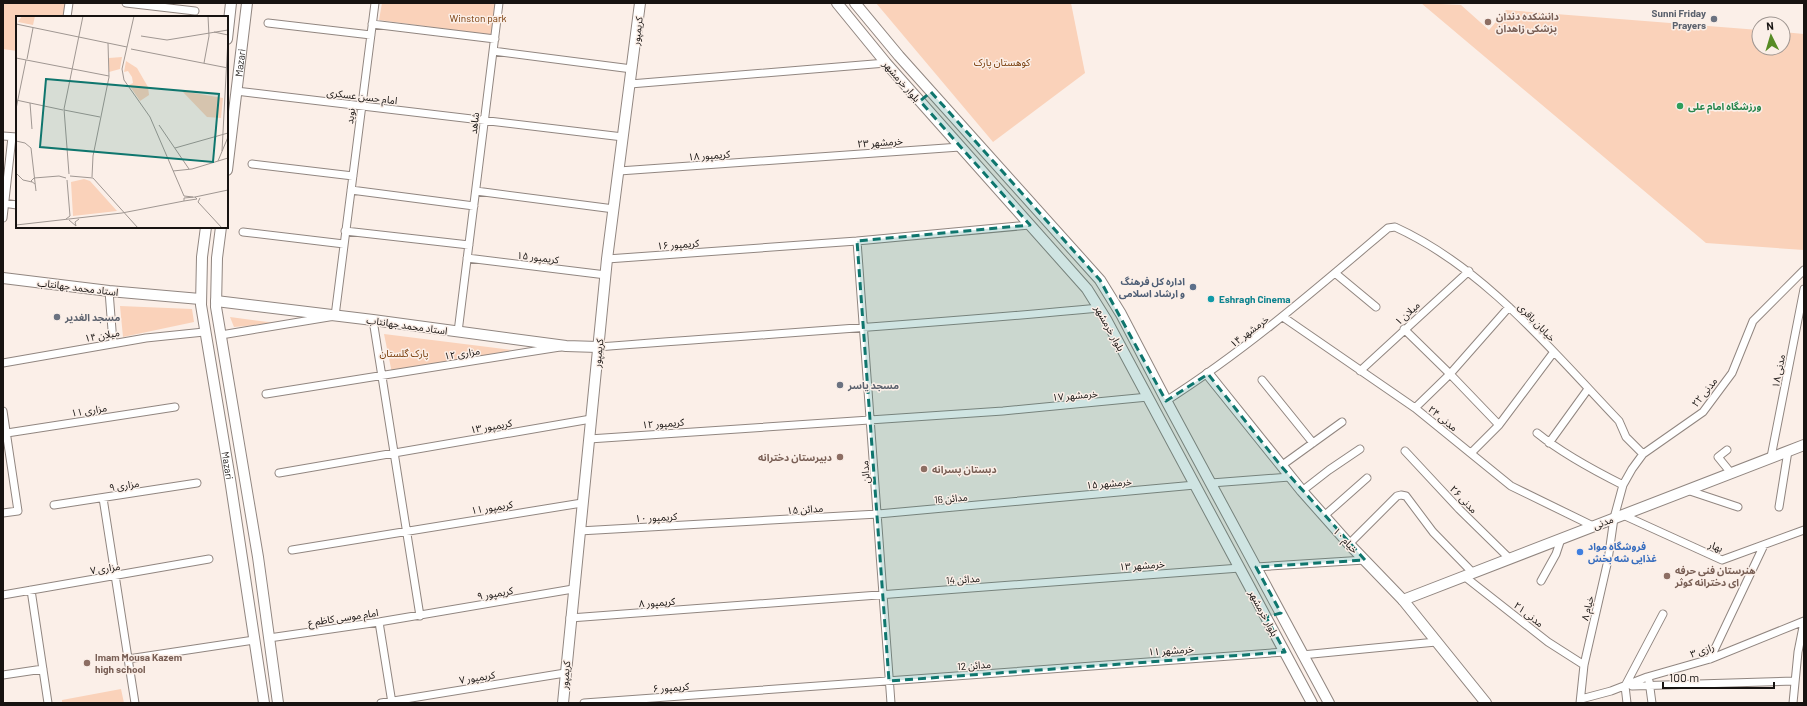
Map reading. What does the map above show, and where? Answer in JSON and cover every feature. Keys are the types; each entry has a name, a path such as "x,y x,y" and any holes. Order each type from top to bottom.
{"main road":[{"name":"Mazari","path":"228,30 231,3"},
{"name":"Mazari","path":"228,161 247,3"},
{"name":"کریمپور","path":"563,703 570,618 607,259 640,3"},
{"name":"بلوار خرمشهر","path":"837,3 886,63 1087,289 1148,397 1312,703"},
{"name":"بلوار خرمشهر","path":"855,3 931,92 1100,280 1121,314 1166,401 1329,703"},
{"path":"920,101 931,92"},
{"name":"Mazari","path":"206,228 202,257 200,299 204,332 230,479 264,703"},
{"name":"Mazari","path":"221,228 217,258 216,301 255,541 278,703"},
{"name":"استاد محمد جهانتاب","path":"3,278 109,291 200,299"},
{"name":"استاد محمد جهانتاب","path":"216,301 566,346 598,347"},
{"name":"خیام ۱۰","path":"1208,374 1302,491 1349,544 1403,600 1486,703"},
{"name":"مدنی","path":"1403,600 1804,444"},
{"path":"1266,617 1281,613"},
{"path":"254,640 269,638"}],"street":[{"path":"67,16 69,3"},
{"path":"126,3 195,11"},
{"name":"نوید","path":"335,316 375,3"},
{"name":"شاهد","path":"458,332 499,3"},
{"path":"268,22 371,35"},
{"path":"372,24 495,39"},
{"path":"493,51 632,69"},
{"path":"630,84 886,63"},
{"name":"امام حسن عسکری","path":"236,92 623,137"},
{"path":"3,136 15,137 3,218"},
{"name":"خرمشهر ۲۳","path":"800,158 960,147"},
{"name":"کریمپور ۱۸","path":"619,171 800,158"},
{"path":"252,164 352,176"},
{"path":"351,190 474,206"},
{"path":"476,191 614,209"},
{"path":"4,204 16,205"},
{"name":"کریمپور ۱۶","path":"607,259 857,241 1030,225"},
{"name":"خرمشهر ۱۴","path":"1166,401 1208,374 1283,317 1388,228 1395,227"},
{"name":"خیابان باقری","path":"1395,227 1469,271 1509,307 1619,421 1626,438 1643,454"},
{"path":"345,231 469,246"},
{"path":"243,232 344,244"},
{"name":"مدائن","path":"857,241 891,703"},
{"name":"کریمپور ۱۵","path":"467,258 606,275"},
{"name":"مدنی ۲۲","path":"1619,517 1623,485 1643,454 1702,412 1732,373 1753,321 1804,270"},
{"name":"میلان ۱","path":"1360,370 1469,271"},
{"path":"1335,273 1376,307"},
{"name":"مدنی ۱۸","path":"1771,457 1804,288"},
{"path":"109,291 113,343"},
{"path":"1415,408 1450,374 1509,307"},
{"path":"598,347 863,326 981,319 1099,308"},
{"path":"221,335 335,316"},
{"name":"مدنی ۲۴","path":"1283,317 1415,408 1511,486 1593,526"},
{"path":"373,320 420,616"},
{"path":"1404,329 1499,425"},
{"name":"میلان ۱۴","path":"3,363 113,343 204,332"},
{"name":"مزاری ۱۲","path":"266,394 566,346"},
{"path":"1471,453 1499,425 1553,353"},
{"path":"1262,380 1313,443"},
{"path":"1550,443 1588,389"},
{"name":"خرمشهر ۱۷","path":"871,420 1003,412 1148,397"},
{"name":"مزاری ۱۱","path":"6,433 175,407"},
{"path":"3,411 18,511 3,513"},
{"name":"کریمپور ۱۳","path":"279,473 591,420"},
{"name":"کریمپور ۱۲","path":"589,439 871,420"},
{"path":"1281,466 1342,422"},
{"path":"1537,433 1585,465 1623,485"},
{"path":"1302,491 1360,449"},
{"path":"1727,450 1718,457 1731,473"},
{"name":"مدنی ۲۶","path":"1405,451 1459,509 1510,559"},
{"path":"1779,507 1788,451"},
{"path":"1211,483 1290,476"},
{"path":"1324,516 1367,478"},
{"name":"مزاری ۹","path":"54,506 197,483"},
{"name":"خرمشهر ۱۵","path":"1025,501 1195,485"},
{"path":"1687,490 1738,507"},
{"name":"مدنی ۲۱","path":"1349,544 1397,496 1406,496 1432,532 1469,575 1548,642 1584,665"},
{"path":"103,498 135,703"},
{"name":"مدائن 16","path":"878,514 1025,501"},
{"name":"کریمپور ۱۱","path":"292,550 582,503"},
{"name":"مدائن ۱۵","path":"733,523 878,514"},
{"name":"بهار","path":"1619,517 1722,560 1804,530"},
{"name":"خیام ۸","path":"1580,701 1584,665 1619,517"},
{"name":"کریمپور ۱۰","path":"579,531 733,523"},
{"path":"1540,581 1556,554 1561,539"},
{"path":"1710,659 1764,545"},
{"name":"مزاری ۷","path":"3,595 115,577 209,559"},
{"path":"1256,567 1365,560"},
{"name":"خرمشهر ۱۳","path":"1045,583 1240,568"},
{"name":"مدائن 14","path":"745,605 1045,583"},
{"name":"کریمپور ۹","path":"420,616 573,589"},
{"path":"31,590 48,703"},
{"name":"کریمپور ۸","path":"570,618 745,605"},
{"path":"1627,703 1626,686 1663,614"},
{"name":"امام موسی کاظم ع","path":"269,638 420,616"},
{"path":"379,622 392,702"},
{"path":"1793,703 1794,680 1804,622"},
{"name":"رازی ۳","path":"1580,701 1626,686 1647,677 1710,659 1804,622"},
{"path":"128,659 254,640"},
{"path":"1302,655 1436,642"},
{"name":"خرمشهر ۱۱","path":"1059,668 1285,652"},
{"name":"مدائن 12","path":"760,690 1059,668"},
{"path":"3,675 43,669"},
{"name":"کریمپور ۷","path":"381,703 566,673"},
{"path":"1647,677 1650,685 1652,703"},
{"path":"1626,686 1794,680"},
{"name":"کریمپور ۶","path":"584,703 760,690"}],"highlighted area":[{"path":"931,92 1100,280 1166,401 1208,374 1281,466 1365,560 1256,567 1281,613 1266,617 1285,652 889,681 857,241 1030,225 920,101"}],"green space":[{"path":"3,3 65,3 64,16 16,16 16,51 3,49"},
{"name":"Winston park","path":"382,3 496,3 492,35 379,20"},
{"name":"کوهستان پارک","path":"876,3 1071,3 1085,73 993,142"},
{"path":"1421,3 1461,5 1489,30 1506,10 1751,29 1751,56 1791,56 1791,33 1804,34 1804,250 1706,243"},
{"path":"120,306 192,309 194,322 123,337"},
{"path":"230,317 276,323 234,327"},
{"name":"پارک گلستان","path":"384,334 512,350 392,373"},
{"path":"121,689 124,703 62,703 62,700"}],"place":[{"name":"Sunni Friday Prayers","path":"1714,19"},
{"name":"دانشکده دندان پزشکی زاهدان","path":"1488,22"},
{"name":"ورزشگاه امام علی","path":"1680,106"},
{"name":"اداره کل فرهنگ و ارشاد اسلامی","path":"1193,287"},
{"name":"Eshragh Cinema","path":"1211,299"},
{"name":"مسجد الغدیر","path":"57,317"},
{"name":"مسجد یاسر","path":"840,385"},
{"name":"دبیرستان دخترانه","path":"840,457"},
{"name":"دبستان پسرانه","path":"924,469"},
{"name":"فروشگاه مواد غذایی شه بخش","path":"1580,552"},
{"name":"هنرستان فنی حرفه ای دخترانه کوثر","path":"1667,576"},
{"name":"Imam Mousa Kazem high school","path":"87,663"}]}
